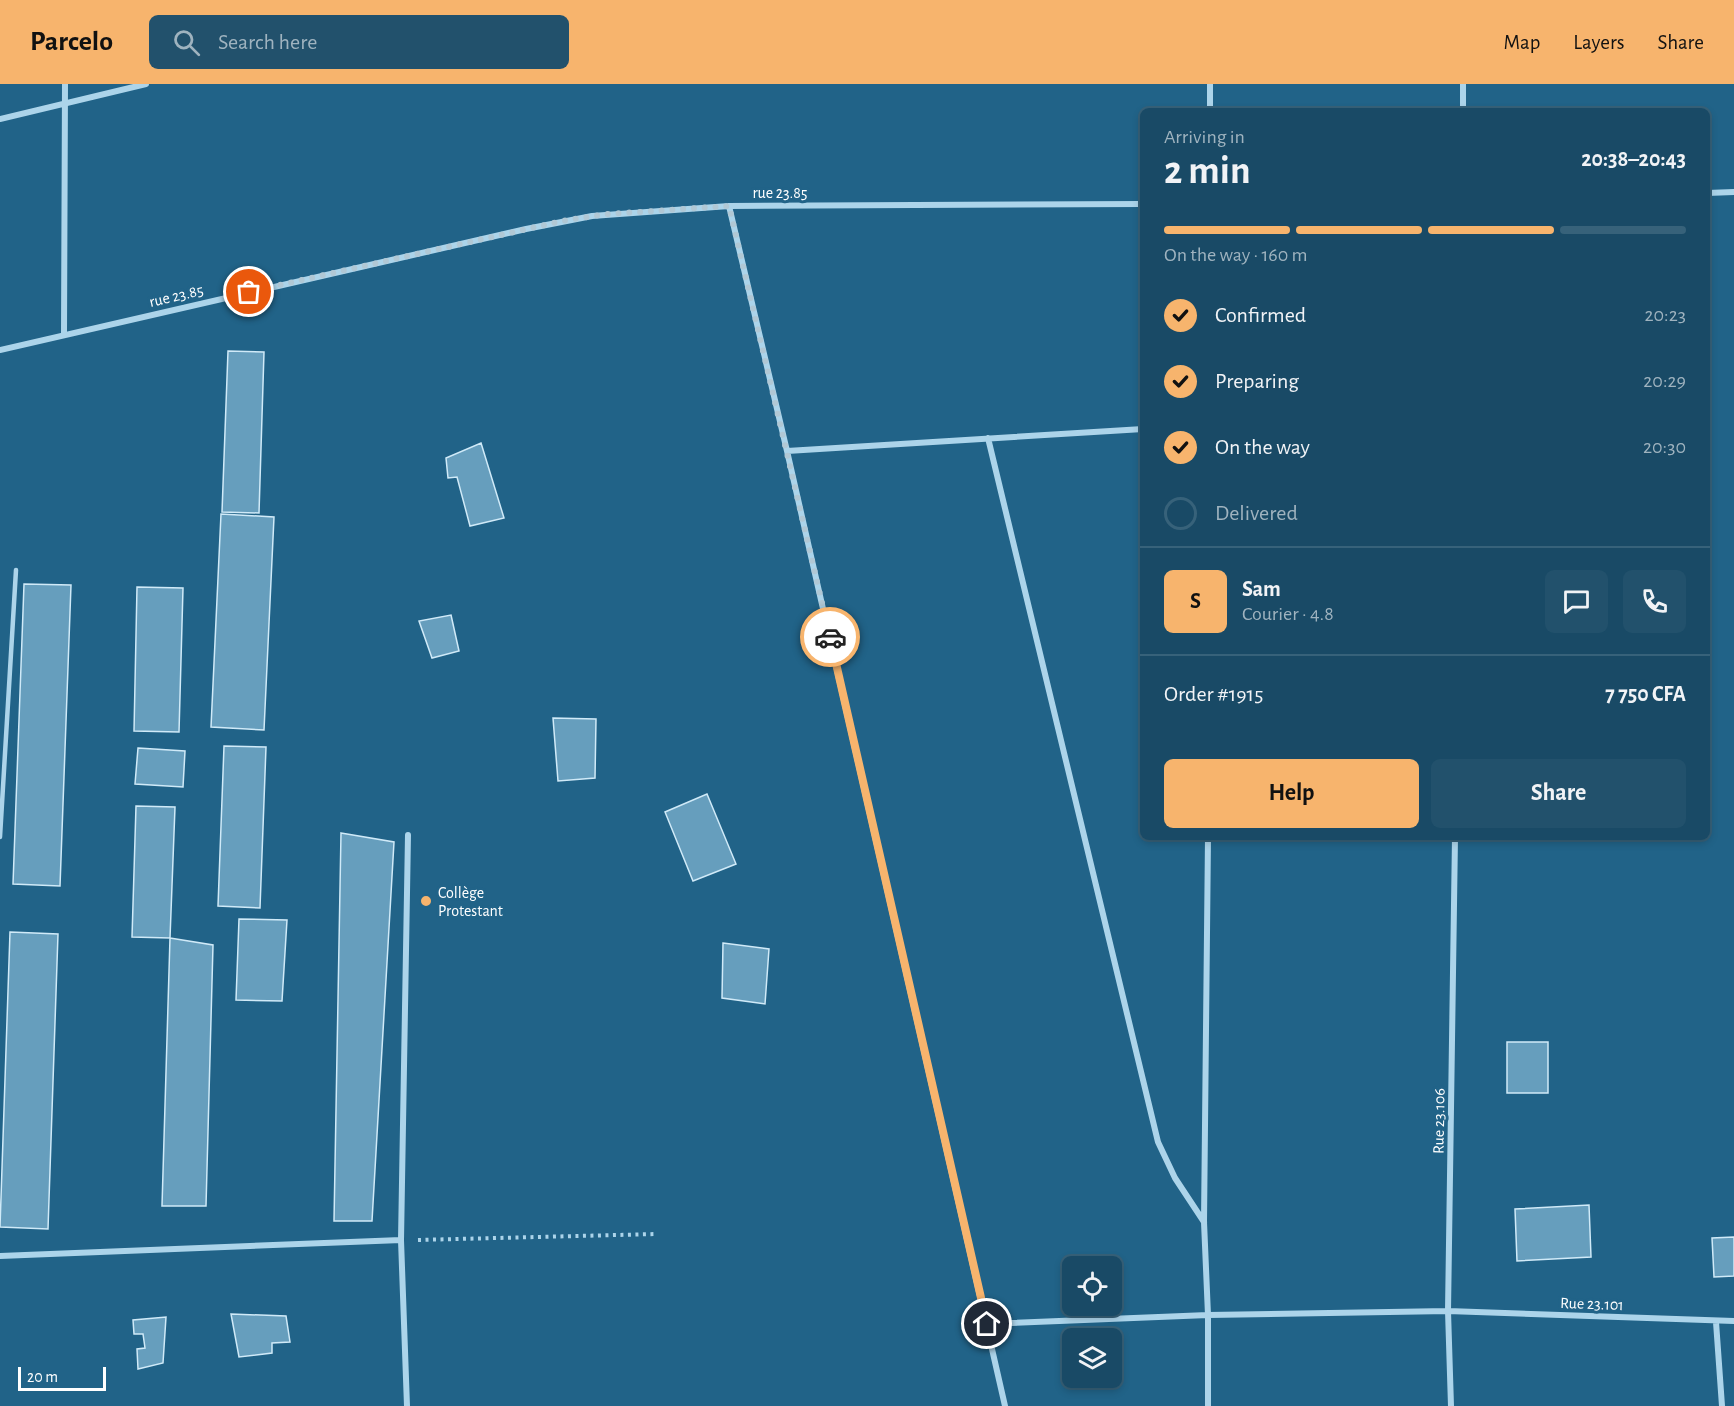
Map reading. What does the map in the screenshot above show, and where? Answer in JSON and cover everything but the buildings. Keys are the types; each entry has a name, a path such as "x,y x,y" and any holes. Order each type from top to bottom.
{"street":[{"path":"64,335 65,84"},
{"path":"0,119 146,84"},
{"path":"1210,84 1210,108"},
{"path":"1463,84 1463,108"},
{"path":"1710,193 1734,192"},
{"name":"rue 23.85","path":"0,350 567,220 613,214 729,206 1140,204"},
{"path":"729,206 1005,1406"},
{"path":"787,451 1140,429"},
{"path":"988,438 1158,1142 1175,1178 1204,1222"},
{"path":"407,1406 401,1240 408,835"},
{"path":"1208,840 1204,1222 1208,1315 1208,1406"},
{"name":"Rue 23.106","path":"1450,1406 1448,1311 1455,840"},
{"path":"0,1256 401,1240"},
{"name":"Rue 23.101","path":"987,1324 1208,1315 1448,1311 1734,1322"},
{"path":"1716,1322 1722,1406"}],"lane":[{"path":"0,837 16,570"}],"path":[{"path":"401,1240 657,1234"}],"way so far":[{"path":"249,292 567,220 608,214 729,206 830,637"}],"place":[{"name":"Collège Protestant","path":"426,901"}],"route":[{"path":"830,637 987,1324"}]}
